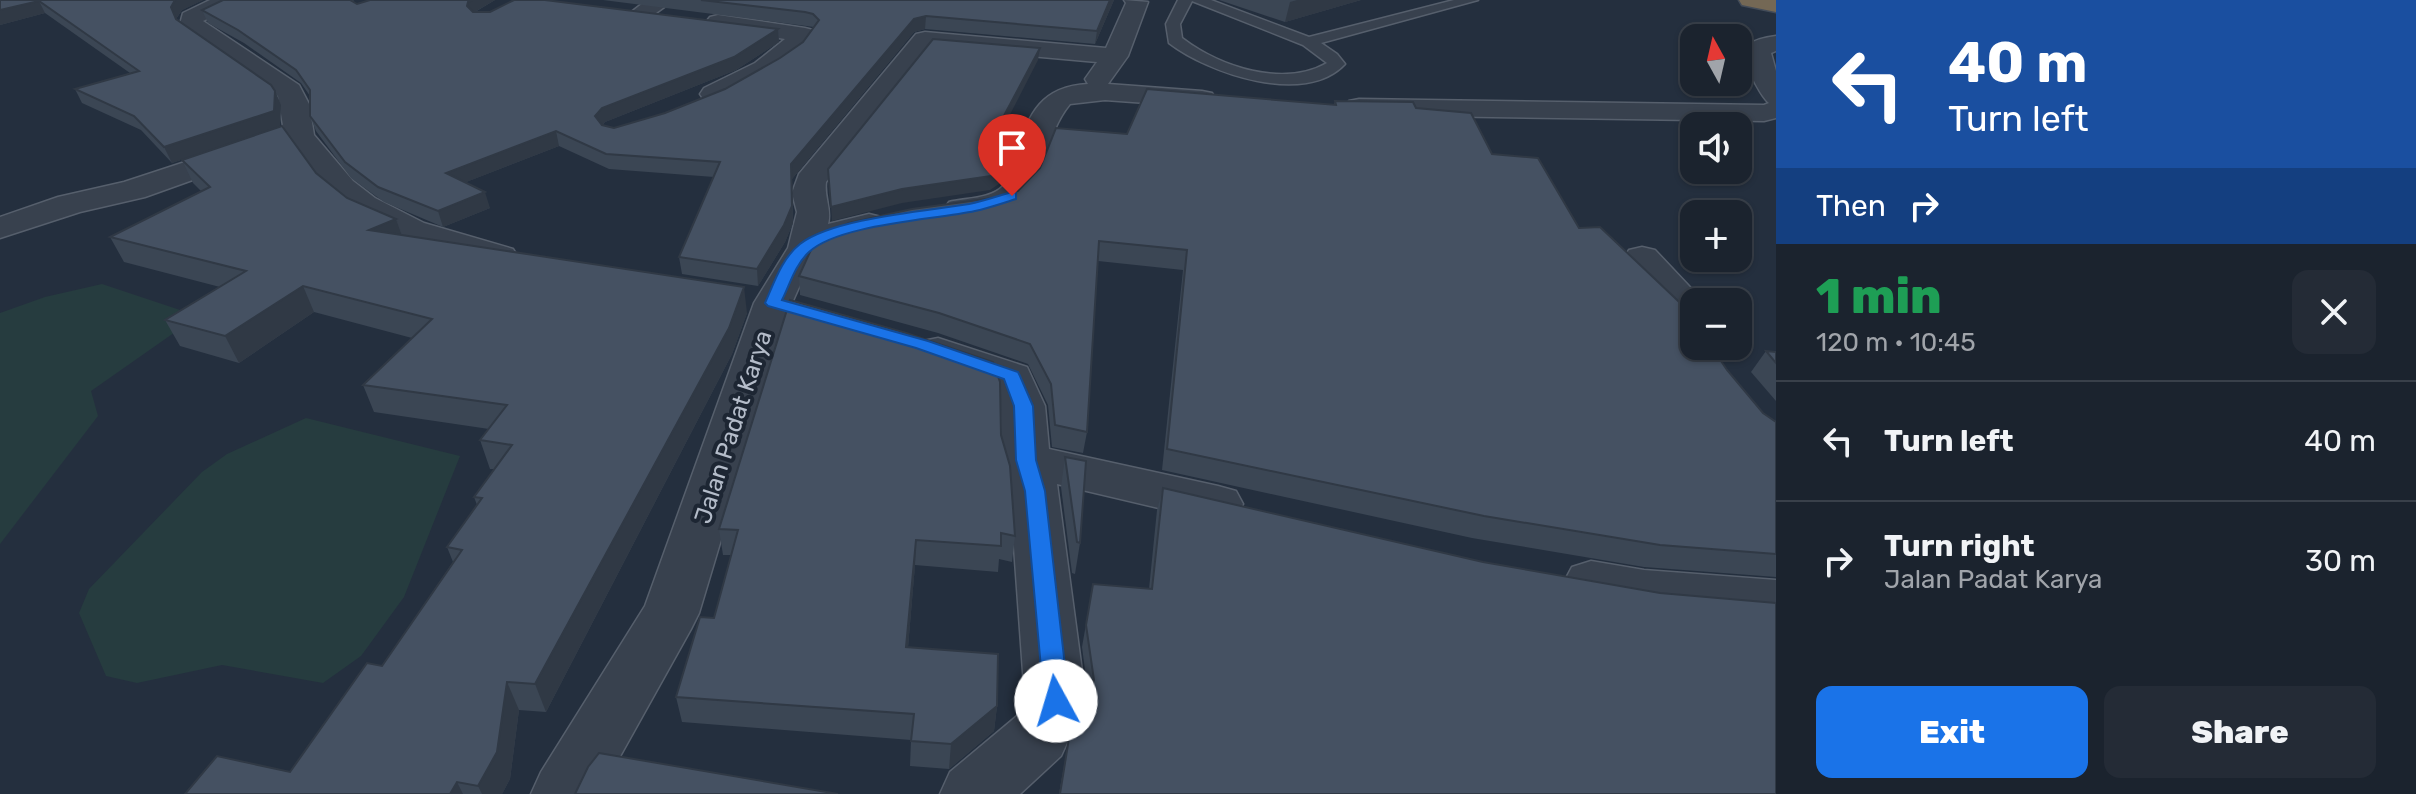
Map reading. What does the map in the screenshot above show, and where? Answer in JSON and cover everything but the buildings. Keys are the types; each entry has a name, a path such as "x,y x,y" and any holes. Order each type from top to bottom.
{"highway":[{"path":"1750,0 1776,5"}],"street":[{"path":"171,0 220,3"},
{"path":"641,13 663,0"},
{"path":"1088,91 1115,56 1137,2 1135,0"},
{"path":"220,3 191,18 192,24 289,91 298,104 298,133 338,187 370,212 412,232 534,265"},
{"path":"761,27 785,9"},
{"path":"612,10 804,33 805,37 743,81 688,104"},
{"path":"805,247 814,212 808,193 810,181 925,39 1115,56"},
{"path":"1327,107 1764,113 1775,97 1759,63 1759,49 1776,43"},
{"path":"805,247 826,236 914,215 974,207 1012,196 1018,189 1051,109 1065,94 1088,91 1224,101"},
{"path":"1254,103 1298,105"},
{"path":"0,228 70,204 133,190 298,133"},
{"path":"0,245 87,214 133,190"},
{"name":"Jalan Padat Karya","path":"564,794 671,613 790,265 805,247"},
{"path":"1642,258 1680,300"},
{"path":"892,336 1012,376 1023,406 1026,460 1035,491 1056,701 1039,736 973,794"},
{"path":"1026,460 1256,512"},
{"path":"1550,575 1644,591 1776,602"}],"lane":[{"path":"1185,0 1173,24 1174,40 1183,48 1232,69 1287,79 1309,78 1337,64 1308,42 1198,0"},
{"path":"1308,42 1471,0"}],"green space":[{"path":"102,284 198,316 91,391 98,416 0,544 0,313 45,297"},
{"path":"306,418 460,456 404,597 361,656 323,683 222,665 137,683 106,676 79,613 89,589 202,472 227,454"}],"route":[{"path":"1012,196 1000,202 974,207 902,216 826,236 805,247 790,265 773,303 922,345 1012,376 1023,406 1026,460 1035,491 1056,701"}]}
